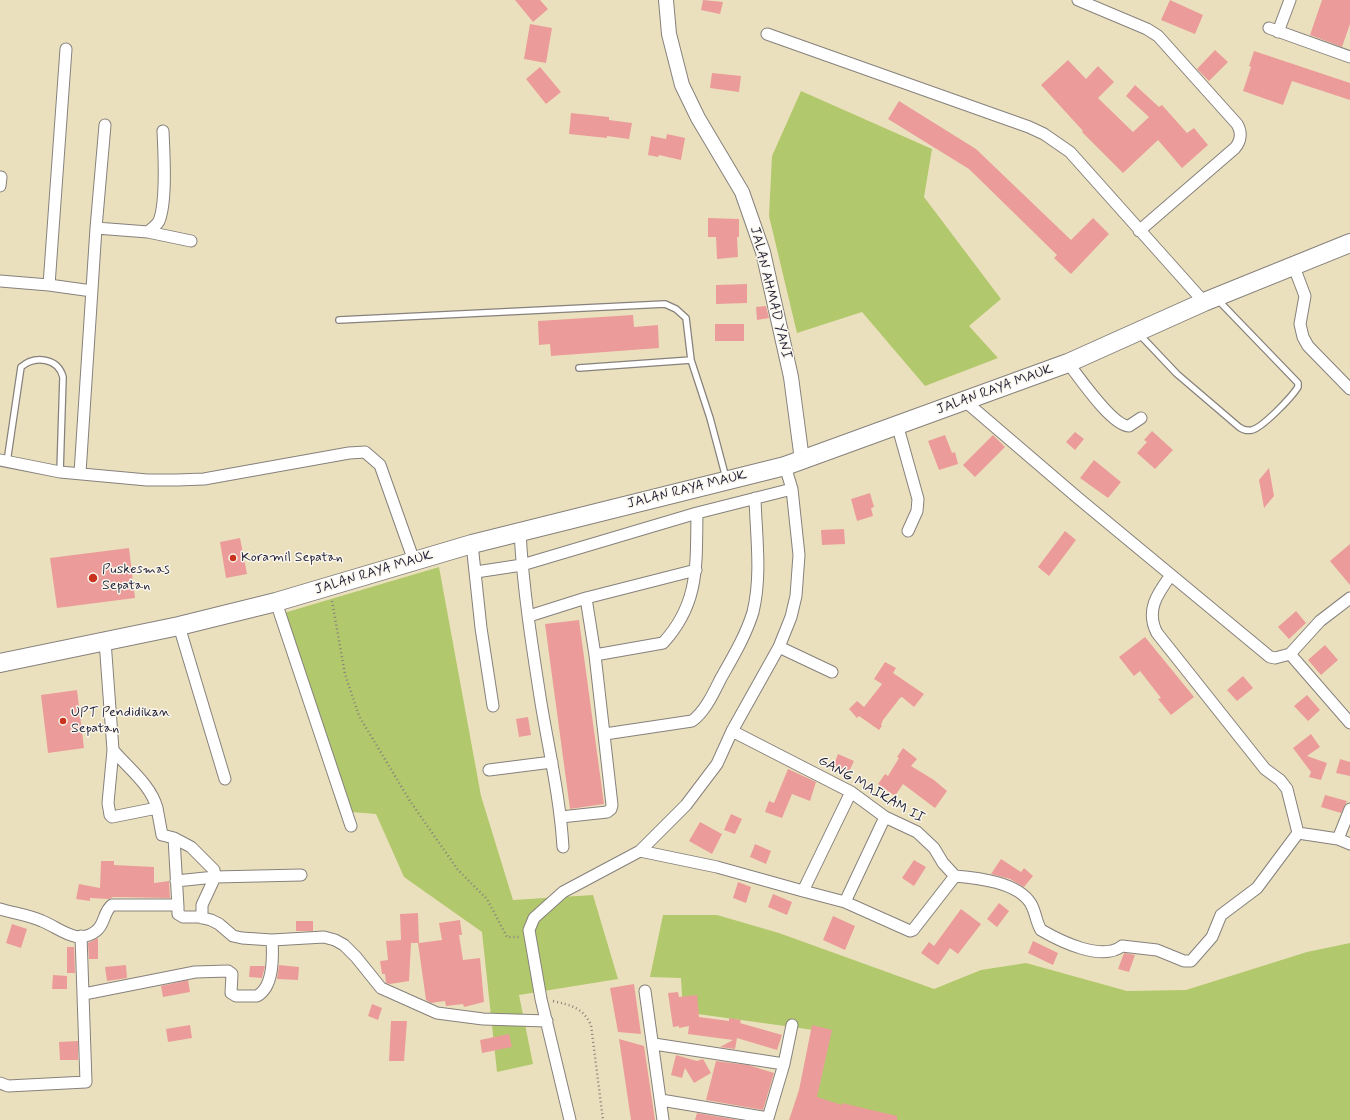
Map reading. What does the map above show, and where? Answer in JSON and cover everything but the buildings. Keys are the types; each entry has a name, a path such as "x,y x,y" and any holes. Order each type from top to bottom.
{"main road":[{"name":"JALAN RAYA MAUK","path":"0,663 179,626 276,602 472,544 785,466 897,424 966,402 1068,363 1210,300 1350,243"}],"street":[{"name":"JALAN AHMAD YANI","path":"666,0 669,34 682,85 698,118 742,192 763,252 791,377 802,460"},
{"path":"1078,0 1147,29 1158,36 1205,86 1237,124 1240,131 1239,141 1235,148 1139,231"},
{"path":"1290,0 1273,30 1350,57"},
{"path":"767,34 1044,134 1070,152 1139,231 1210,300"},
{"path":"49,285 66,49"},
{"path":"80,473 96,228 105,124"},
{"path":"148,232 159,221 164,183 163,131"},
{"path":"96,228 148,232 191,241"},
{"path":"1294,267 1305,296 1300,324 1303,337 1308,346 1350,389"},
{"path":"0,281 49,285 92,291"},
{"path":"1068,363 1090,392 1120,423 1129,426 1141,418"},
{"path":"966,402 1270,657 1275,658 1290,654 1320,621 1350,598"},
{"path":"897,424 918,500 917,511 908,531"},
{"path":"3,461 60,472 147,480 204,479 349,453 365,452 380,465 414,561"},
{"path":"570,1120 541,999 529,930 534,918 563,892 640,851 686,805 716,764 732,731 779,648 791,617 799,576 799,555 792,489 785,466"},
{"path":"476,572 522,565 697,514 792,489"},
{"path":"605,734 692,721 698,716 713,694 745,635 753,611 757,567 755,498"},
{"path":"595,655 663,643 676,629 694,587 696,570 697,514"},
{"path":"520,532 522,565 541,702 561,816 563,847"},
{"path":"472,544 481,628 493,706"},
{"path":"529,616 586,598 696,570"},
{"path":"1171,575 1153,601 1152,619 1155,629 1266,769 1280,780 1287,789 1298,833"},
{"path":"561,816 604,813 611,810 612,802 595,655 586,598"},
{"path":"276,602 351,826"},
{"path":"179,626 225,779"},
{"path":"105,641 113,750 108,803 110,815 112,817 157,808"},
{"path":"779,648 832,672"},
{"path":"1290,654 1350,723"},
{"name":"GANG MAIKAM II","path":"732,731 851,792 885,817 917,832 934,848 943,863 955,876"},
{"path":"113,750 146,786 154,798 162,835 174,838 198,853 214,870 215,877 203,900 202,918"},
{"path":"489,770 552,762"},
{"path":"803,891 851,792"},
{"path":"1338,839 1350,809"},
{"path":"845,902 885,817"},
{"path":"1298,833 1338,839 1350,844"},
{"path":"640,851 717,867 845,902 910,931 913,930 955,876 984,878 1019,892 1031,904 1041,930 1072,946 1096,951 1119,948 1122,946 1152,949 1188,962 1195,958 1212,937 1221,915 1257,888 1298,833"},
{"path":"174,838 178,914 181,916 202,918 219,924 233,936 272,940 324,937 335,940 344,945 356,957 381,988 437,1014 483,1019 547,1021"},
{"path":"176,881 215,877 301,875"},
{"path":"0,909 41,920 72,936 81,936 91,934 100,928 106,911 112,905 157,904 174,905 178,907"},
{"path":"0,1083 8,1086 86,1082 81,936"},
{"path":"84,994 195,972 228,971 232,974 231,993 236,996 257,996 268,982 272,954 272,940"},
{"path":"645,991 664,1120"},
{"path":"661,1100 772,1119 792,1025"},
{"path":"654,1044 784,1064"}],"lane":[{"path":"1138,333 1177,374 1240,427 1247,430 1254,429 1286,403 1298,387 1298,383 1210,300"},
{"path":"339,320 665,304 676,309 686,318 691,360 710,418 726,480"},
{"path":"579,368 691,360"},
{"path":"3,461 21,367 33,361 51,362 60,368 62,377 60,472"}],"path":[{"path":"330,587 345,674 353,702 359,716 410,801 458,870 487,898 507,936 516,937"},
{"path":"541,999 573,1006 588,1017 593,1033 603,1120"}],"green space":[{"path":"801,91 932,149 924,197 1001,299 969,326 998,358 925,386 862,312 797,333 769,216 772,156"},
{"path":"439,567 481,796 513,900 593,895 618,979 519,995 533,1064 497,1072 482,932 404,877 376,814 339,811 277,615"},
{"path":"663,915 717,915 779,933 934,989 981,970 1026,963 1127,991 1186,990 1307,952 1350,943 1350,1120 879,1120 812,1105 821,1031 683,1012 681,978 650,977"}],"place":[{"name":"Koramil Sepatan","path":"233,558"},
{"name":"Puskesmas Sepatan","path":"93,578"},
{"name":"UPT Pendidikan Sepatan","path":"63,721"}]}
